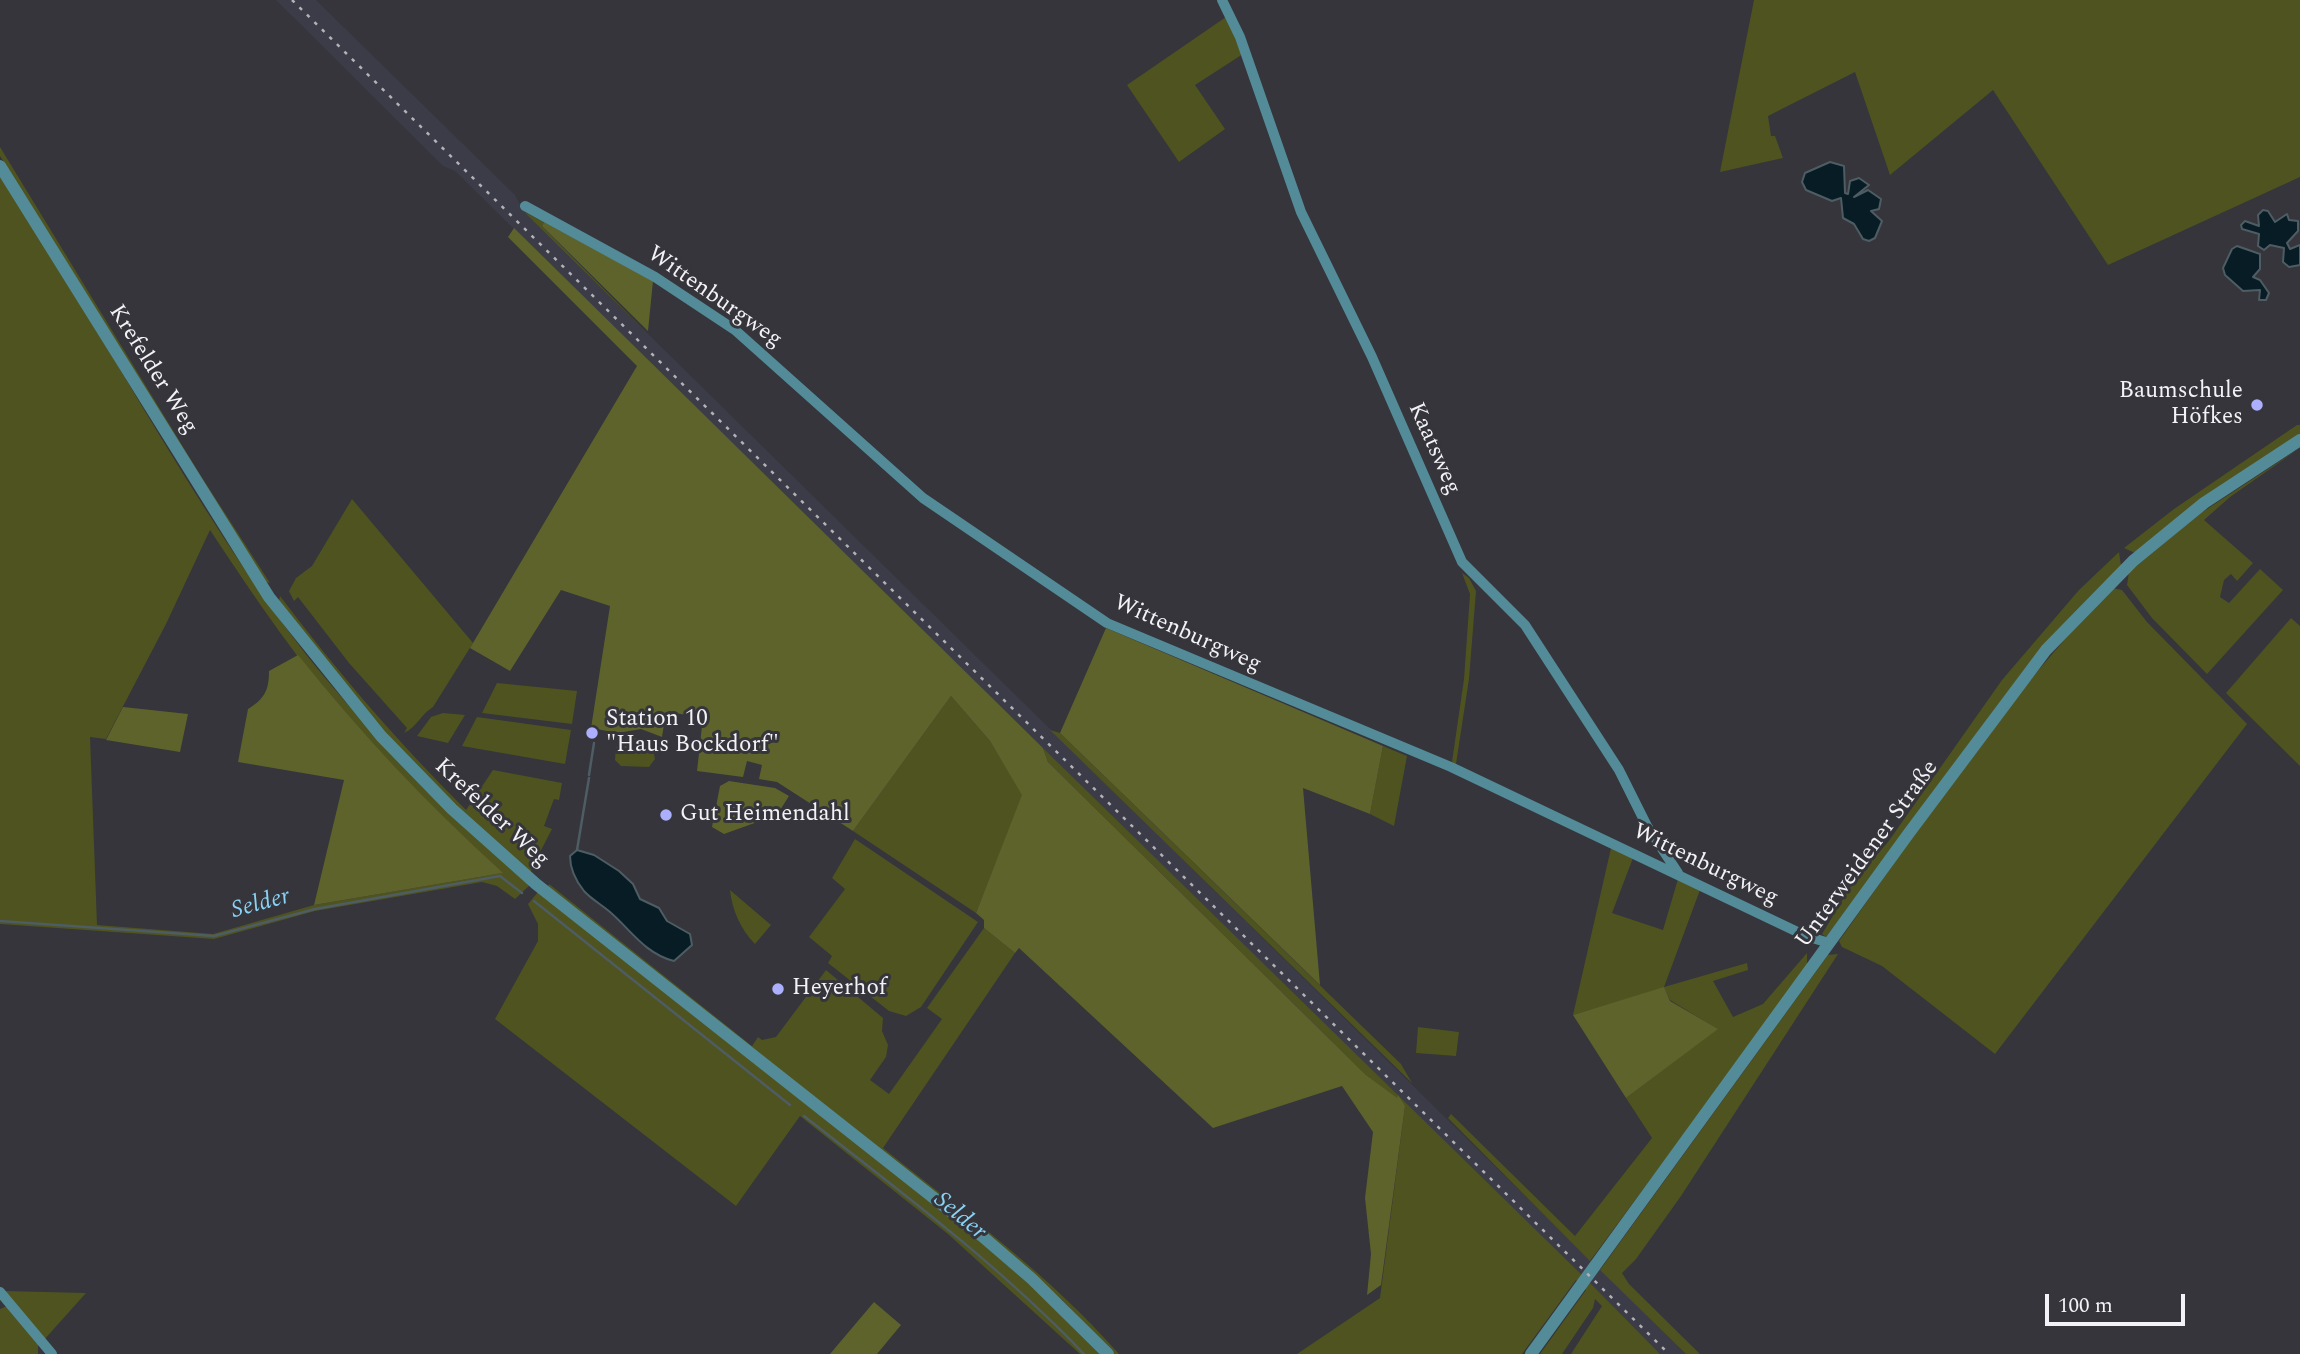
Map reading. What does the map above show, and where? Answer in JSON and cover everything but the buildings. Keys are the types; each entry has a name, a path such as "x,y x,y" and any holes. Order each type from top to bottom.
{"street":[{"name":"Kaatsweg","path":"1222,0 1240,37 1301,212 1372,357 1462,562 1525,625 1619,770 1647,826 1679,873"},
{"name":"Krefelder Weg","path":"0,166 269,597 338,686 410,767 536,884 1002,1253 1053,1298 1108,1354"},
{"name":"Wittenburgweg","path":"525,206 655,277 735,330 923,498 1107,623 1451,767 1679,873 1806,936 1829,943"},
{"name":"Unterweidener Straße","path":"1531,1354 1829,943 2046,650 2133,561 2204,503 2300,440"},
{"path":"0,1292 52,1354"}],"shaded area":[{"path":"276,0 316,0 515,195 524,212 1686,1354 1660,1354 455,171 443,166"}],"green space":[{"path":"1754,0 2300,0 2300,177 2108,265 1993,90 1890,175 1855,72 1768,116 1771,136 1775,136 1783,158 1720,172"},
{"path":"1226,17 1243,54 1195,85 1225,129 1179,162 1127,85"},
{"path":"0,147 199,473 270,583 266,582 0,156"},
{"path":"0,175 223,537 305,653 385,744 530,885 515,899 497,886 482,882 315,911 214,939 0,924","holes":["210,530 261,606 335,704 390,765 502,873 314,905 213,934 97,925 90,737 106,739 166,624"]},
{"path":"524,212 544,222 542,226 647,333"},
{"path":"544,222 653,281 648,331 542,226"},
{"path":"514,228 1043,748 1048,762 1366,1075 1397,1098 1398,1095 1405,1106 1381,1285 1367,1295 1371,1254 1365,1198 1373,1132 1342,1086 1213,1128 1019,948 1015,953 984,928 984,920 976,913 1022,795 990,741 951,696 853,831 777,782 759,779 762,765 747,761 743,777 697,771 703,717 666,712 662,737 641,729 618,733 591,728 610,606 561,590 510,671 470,648 637,366 508,237"},
{"path":"2300,425 2300,436 2135,553 2124,548 2174,509"},
{"path":"2300,448 2230,497 2204,520 2253,563 2237,581 2231,574 2224,580 2220,597 2229,603 2260,569 2283,590 2207,674 2152,618 2127,585 2129,572 2201,513"},
{"path":"352,499 473,643 433,707 404,733 407,728 349,663 298,597 294,601 289,591 296,578 312,566"},
{"path":"2119,552 2121,566 2048,642 1826,937 1822,934 1855,879 1888,842 2002,680 2079,590"},
{"path":"1462,573 1469,578 1476,591 1469,679 1456,764 1452,762 1464,679 1470,594"},
{"path":"2112,588 2122,590 2147,622 2247,724 1995,1054 1882,966 1842,947 1839,941 2003,715 2074,629"},
{"path":"280,596 369,706 466,810 493,770 562,783 559,800 554,799 544,826 552,829 536,860 529,865 532,870 529,872 462,812 397,747 279,601"},
{"path":"2291,618 2300,626 2300,766 2226,693"},
{"path":"1106,628 1383,746 1370,814 1303,788 1320,985 1060,733"},
{"path":"298,655 396,768 503,873 314,905 344,780 238,762 248,709 264,694 269,671"},
{"path":"497,683 577,691 572,724 482,713"},
{"path":"951,696 990,741 1023,795 976,913 853,831"},
{"path":"123,707 188,714 180,752 106,740"},
{"path":"443,713 465,715 448,743 417,736 431,717"},
{"path":"477,717 571,730 565,764 462,746"},
{"path":"1050,730 1060,733 1401,1064 1412,1083"},
{"path":"631,736 652,744 655,759 649,767 621,766 615,760 616,747"},
{"path":"1383,746 1407,756 1394,826 1370,814"},
{"path":"1043,748 1660,1354 1571,1354 1602,1306 1595,1299 1593,1308 1562,1354 1540,1354 1586,1290 1576,1280 1522,1354 1297,1354 1380,1298 1405,1106 1366,1075 1048,762"},
{"path":"729,781 775,788 789,796 777,815 724,834 712,827 720,786"},
{"path":"855,839 978,922 921,1007 906,1016 889,1011 828,963 832,956 809,937 845,889 832,878"},
{"path":"1611,848 1633,858 1612,913 1663,930 1678,879 1700,890 1664,987 1747,963 1748,970 1713,981 1733,1017 1763,1004 1807,953 1807,968 1590,1261 1448,1118 1451,1114 1575,1236 1652,1138 1626,1098 1717,1029 1670,1000 1664,988 1573,1015"},
{"path":"549,884 752,1046 758,1037 762,1040 776,1037 826,970 883,1018 882,1031 888,1045 886,1057 870,1080 889,1094 942,1019 927,1008 984,928 1015,953 883,1148 1035,1271 1119,1354 1114,1354 1062,1300 993,1239 548,887"},
{"path":"730,890 771,925 755,944 738,919"},
{"path":"538,892 976,1238 1030,1284 1101,1354 1080,1354 948,1234 800,1116 736,1206 495,1019 538,941 538,924 528,904"},
{"path":"1838,954 1681,1196 1636,1259 1622,1273 1629,1284 1700,1354 1686,1354 1600,1270 1828,955"},
{"path":"1664,987 1670,1001 1718,1029 1626,1098 1573,1015"},
{"path":"1418,1027 1459,1032 1456,1056 1416,1053"},
{"path":"3,1291 86,1293 43,1341"},
{"path":"874,1302 901,1325 877,1354 830,1354"},
{"path":"7,1306 38,1344 38,1354 0,1354 0,1309"}],"water":[{"path":"1830,162 1844,166 1845,193 1848,194 1850,181 1859,178 1869,185 1854,197 1868,190 1881,199 1879,209 1871,211 1882,221 1875,238 1869,241 1863,239 1854,224 1843,218 1841,198 1832,201 1806,190 1802,182 1805,173"},
{"path":"2263,210 2268,211 2275,222 2287,214 2289,220 2298,221 2298,231 2287,243 2290,249 2300,245 2300,265 2289,267 2283,262 2284,248 2270,245 2264,250 2258,246 2259,234 2242,229 2241,225 2245,221 2259,226 2258,215"},
{"path":"2237,246 2260,254 2260,269 2253,277 2260,280 2269,293 2266,300 2259,300 2260,290 2243,291 2225,275 2223,268 2232,249"},
{"path":"577,850 594,855 619,871 633,884 640,899 659,908 667,921 690,934 692,945 674,961 646,947 581,887 570,861 570,856"}],"waterway":[{"path":"589,775 594,743"},
{"path":"577,850 589,778"},
{"name":"Selder","path":"0,921 214,936 315,909 500,876 522,893"},
{"name":"Selder","path":"534,901 790,1105"},
{"name":"Selder","path":"804,1116 983,1259 1052,1321 1084,1354"}],"railway":[{"path":"292,0 1669,1354"}],"place":[{"name":"Baumschule Höfkes","path":"2257,405"},
{"name":"Station 10 \"Haus Bockdorf\"","path":"592,733"},
{"name":"Gut Heimendahl","path":"666,815"},
{"name":"Heyerhof","path":"778,989"}]}
